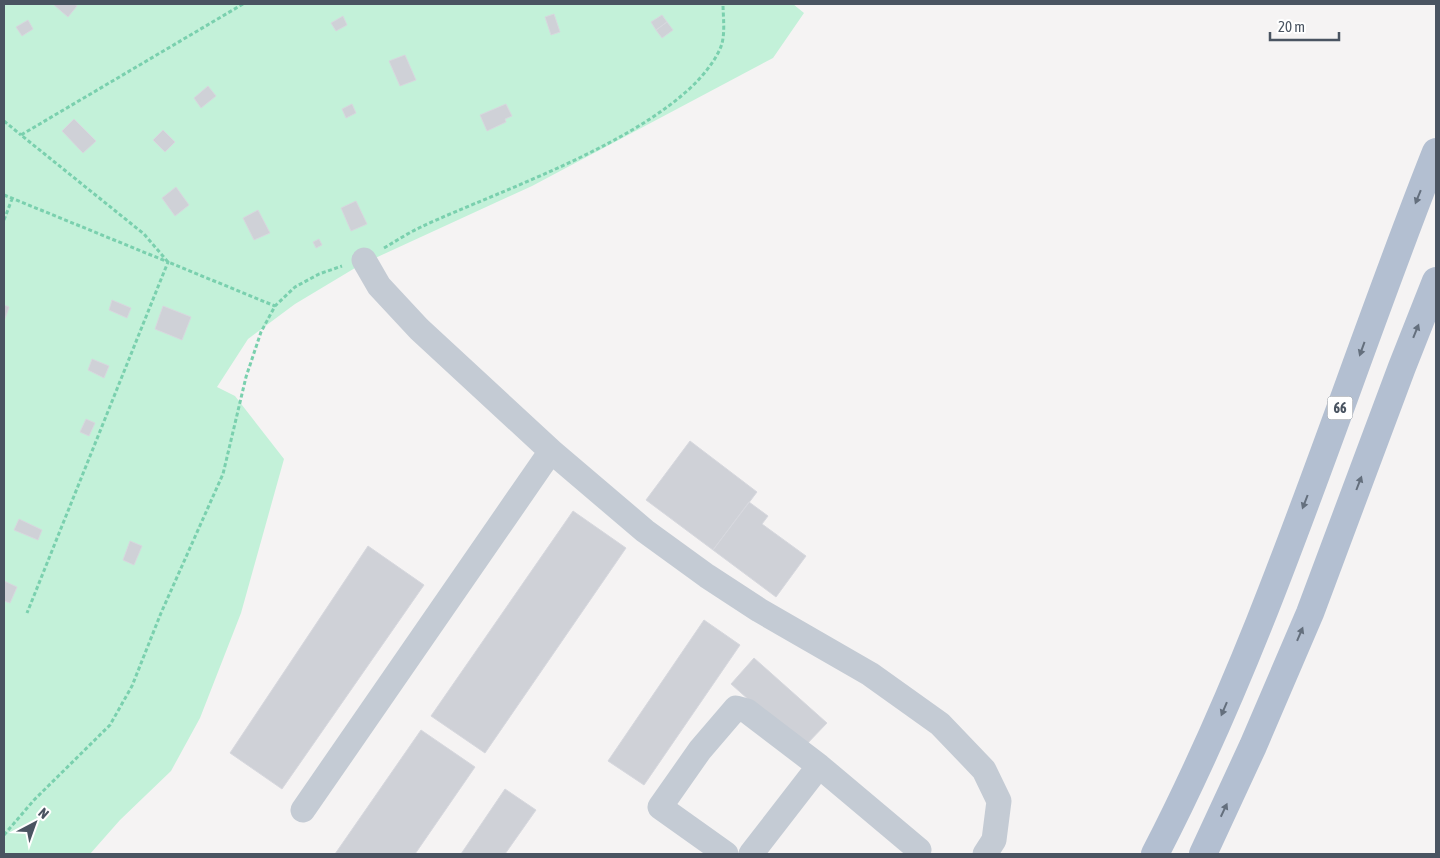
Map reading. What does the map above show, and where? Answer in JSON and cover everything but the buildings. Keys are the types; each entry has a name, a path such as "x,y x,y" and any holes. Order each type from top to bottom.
{"main road":[{"name":"66","path":"1155,854 1186,792 1243,664 1324,451 1395,254 1436,152"},
{"path":"1203,854 1253,746 1310,613 1436,281"}],"lane":[{"path":"364,260 379,286 420,329 551,451 645,531 707,576 759,610 870,674 940,724 984,770 999,801 994,840 985,854"},
{"path":"303,810 551,451"},
{"path":"726,854 660,807 700,750 736,708 747,711 819,766 919,850 916,854"},
{"path":"751,854 819,766"}],"path":[{"path":"21,135 243,4"},
{"path":"4,835 34,800 110,725 132,686 161,613 222,474 246,377 262,332 276,306 295,287 319,274 364,260 418,228 587,154 653,117 680,98 702,77 721,48 723,4"},
{"path":"4,121 144,234 168,262"},
{"path":"4,196 276,306"},
{"path":"4,220 12,199"},
{"path":"26,613 168,262"}],"green space":[{"path":"4,4 793,4 804,13 773,58 532,186 360,265 295,304 248,339 217,387 235,396 284,459 241,613 200,718 171,771 120,820 90,854 4,854"}]}
